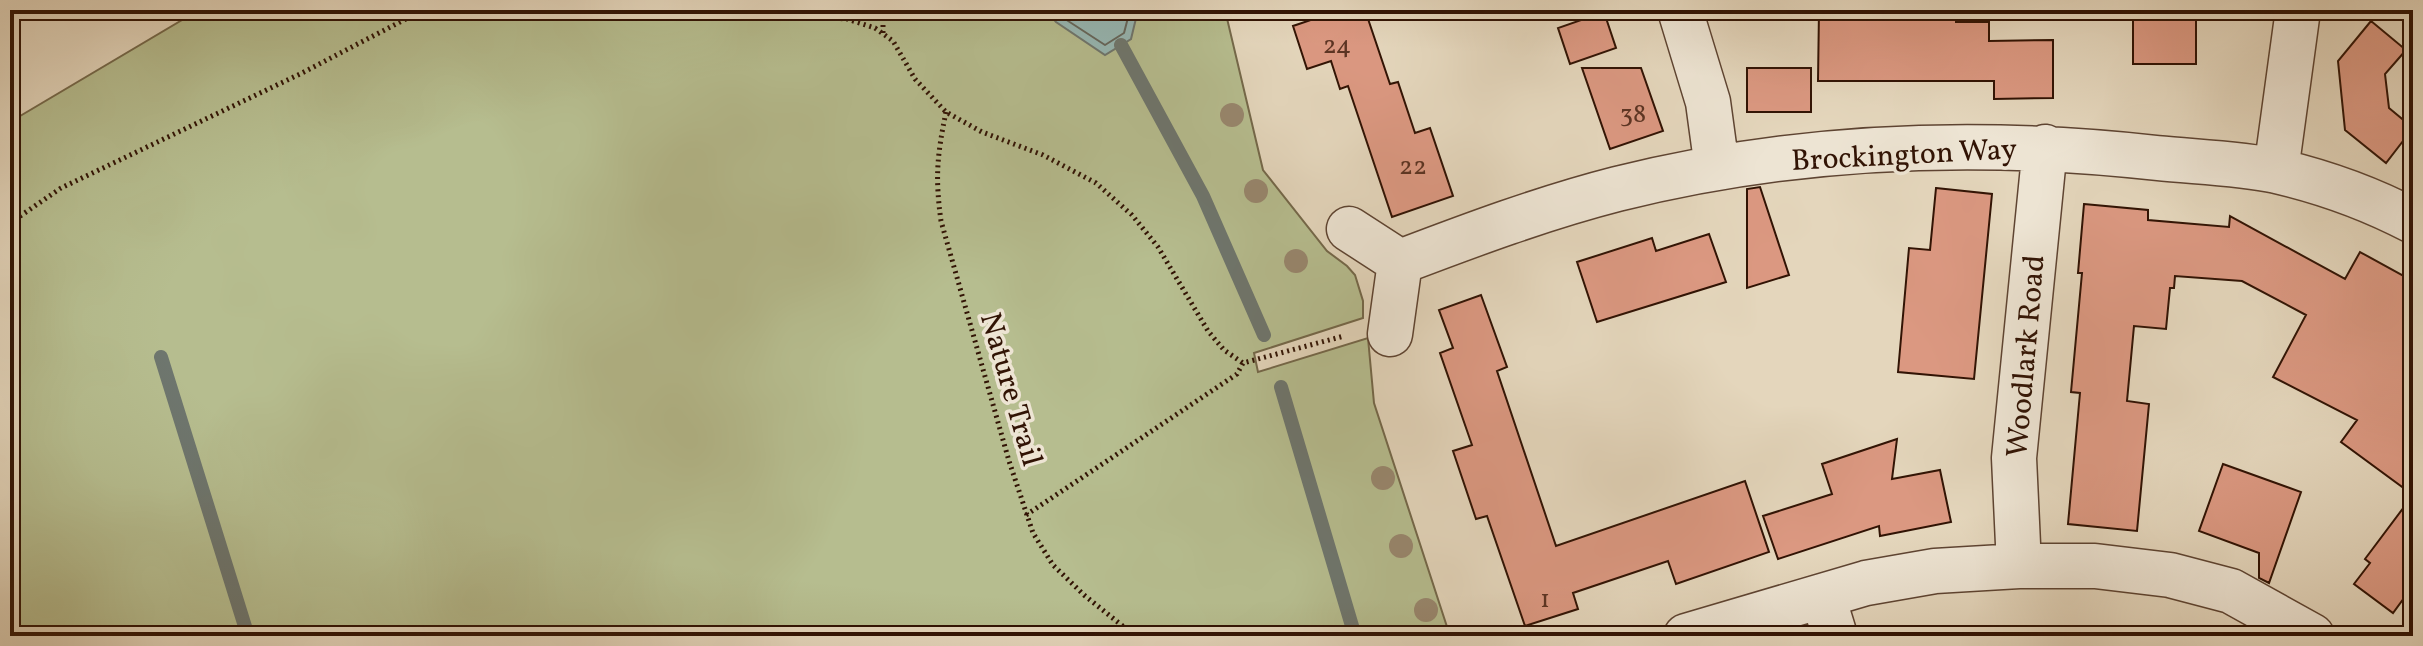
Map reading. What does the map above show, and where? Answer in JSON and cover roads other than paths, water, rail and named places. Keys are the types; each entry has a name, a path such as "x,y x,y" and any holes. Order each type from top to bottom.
{"street":[{"path":"1680,10 1708,102 1717,168"},
{"path":"2276,171 2298,10"},
{"name":"Brockington Way","path":"1400,262 1500,225 1616,189 1717,168 1926,147 2045,147 2276,171 2350,193 2413,221"},
{"name":"Woodlark Road","path":"2019,566 2014,458 2045,147"},
{"path":"1349,229 1400,262 1390,334"},
{"path":"1686,636 1829,616 1866,583 1935,571 2095,566 2170,575 2231,591 2312,636"}],"water":[{"path":"1046,10 1138,10 1131,39 1105,55 1056,22"}],"waterway":[{"path":"1121,45 1203,196 1264,335"},
{"path":"161,357 248,636"},
{"path":"1281,387 1355,636"}]}
